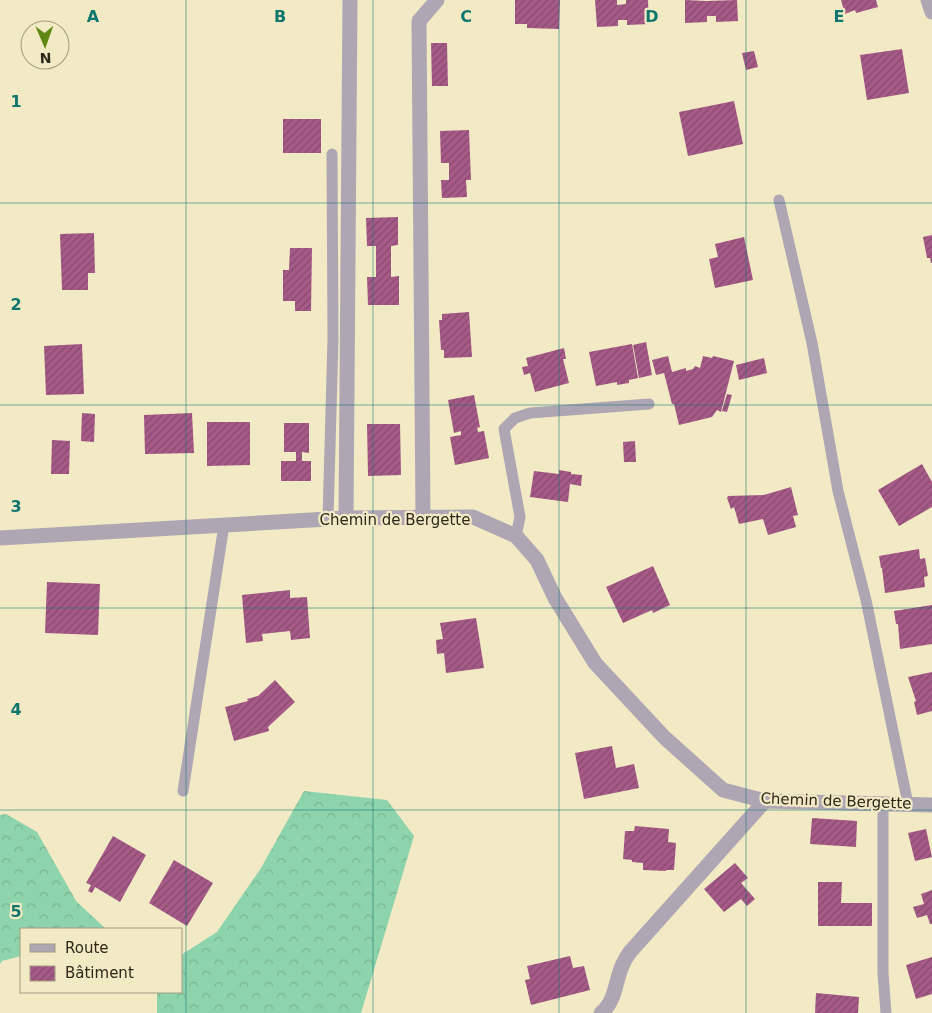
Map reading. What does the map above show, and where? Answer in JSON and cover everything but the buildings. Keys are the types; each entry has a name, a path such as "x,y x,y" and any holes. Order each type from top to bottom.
{"street":[{"path":"346,518 350,0"},
{"path":"424,516 419,21 437,0"},
{"path":"928,0 932,12"},
{"name":"Chemin de Bergette","path":"0,538 346,518 473,516 516,536 537,560 555,598 595,663 664,737 723,790 765,801 932,805"},
{"path":"601,1013 612,999 622,965 630,952 765,801"}],"lane":[{"path":"328,520 333,339 332,154"},
{"path":"779,200 812,343 838,491 866,600 908,804"},
{"path":"516,536 520,517 504,429 515,418 530,414 649,404"},
{"path":"183,791 224,524"},
{"path":"884,804 883,973 886,1013"}],"green space":[{"path":"304,791 387,800 414,836 361,1013 157,1013 157,993 182,993 182,954 217,932 261,868"},
{"path":"6,814 37,832 76,901 105,928 20,928 20,956 2,961 0,964 0,815"}]}
